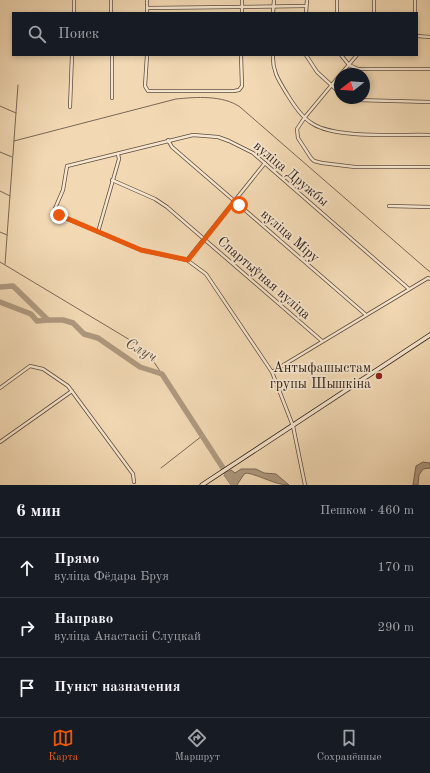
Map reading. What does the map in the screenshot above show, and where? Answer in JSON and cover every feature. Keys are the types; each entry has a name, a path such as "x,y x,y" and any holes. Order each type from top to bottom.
{"main road":[{"path":"202,485 430,335"}],"street":[{"path":"74,0 74,12"},
{"path":"111,0 111,12"},
{"path":"147,0 147,12"},
{"path":"242,0 242,12"},
{"path":"274,0 274,12"},
{"path":"306,12 307,0"},
{"path":"337,0 337,12"},
{"path":"374,0 374,12"},
{"path":"415,0 415,12"},
{"path":"147,8 306,6"},
{"path":"418,36 430,36"},
{"path":"70,107 72,56"},
{"path":"112,56 112,98"},
{"path":"147,56 145,86 148,91 239,90 242,86 241,56"},
{"path":"272,56 277,79 305,117 312,124 336,133 430,135"},
{"path":"307,56 317,72 334,88"},
{"path":"342,56 348,65 363,70 430,69"},
{"path":"345,68 356,56"},
{"path":"334,81 297,129 297,133 306,152 314,161 356,167 430,167"},
{"path":"370,100 430,102"},
{"name":"вуліца Дружбы","path":"98,232 53,213 63,190 67,166 193,135 218,137 243,147 265,163 409,289"},
{"name":"вуліца Міру","path":"168,140 169,145 365,314"},
{"path":"118,154 119,159 98,232 141,250 188,260 206,274 272,372 293,426 305,485"},
{"path":"188,260 265,163"},
{"name":"Спартыўная вуліца","path":"112,180 155,199 204,239 322,341"},
{"path":"389,206 430,207"},
{"path":"272,372 365,314 429,278"},
{"path":"0,388 30,366 33,366 62,381 72,391 133,474 135,484 130,485"},
{"path":"0,442 72,391"}],"shaded area":[{"path":"423,462 430,463 430,468 423,469 419,475 418,485 413,485 416,466"},
{"path":"241,469 256,469 264,473 276,474 289,485 279,484 247,473 244,474 237,485 231,485 224,475 231,470 235,473"}],"waterway":[{"path":"5,264 18,85"},
{"path":"14,141 176,99 201,97 226,100 240,107 430,272"},
{"path":"0,106 16,113"},
{"path":"0,152 12,157"},
{"path":"0,191 10,196"},
{"path":"0,232 7,235"},
{"path":"0,262 145,349 162,374"},
{"name":"Случ","path":"0,287 13,286 48,320 63,320 73,323 84,334 98,338 140,367 162,374 234,485"},
{"path":"0,302 31,314 37,321 48,320"},
{"path":"161,468 202,436"}],"place":[{"name":"Антыфашыстам групы Шышкіна","path":"379,376"}],"route":[{"path":"59,215 141,250 188,260 234,202 239,205"}]}
